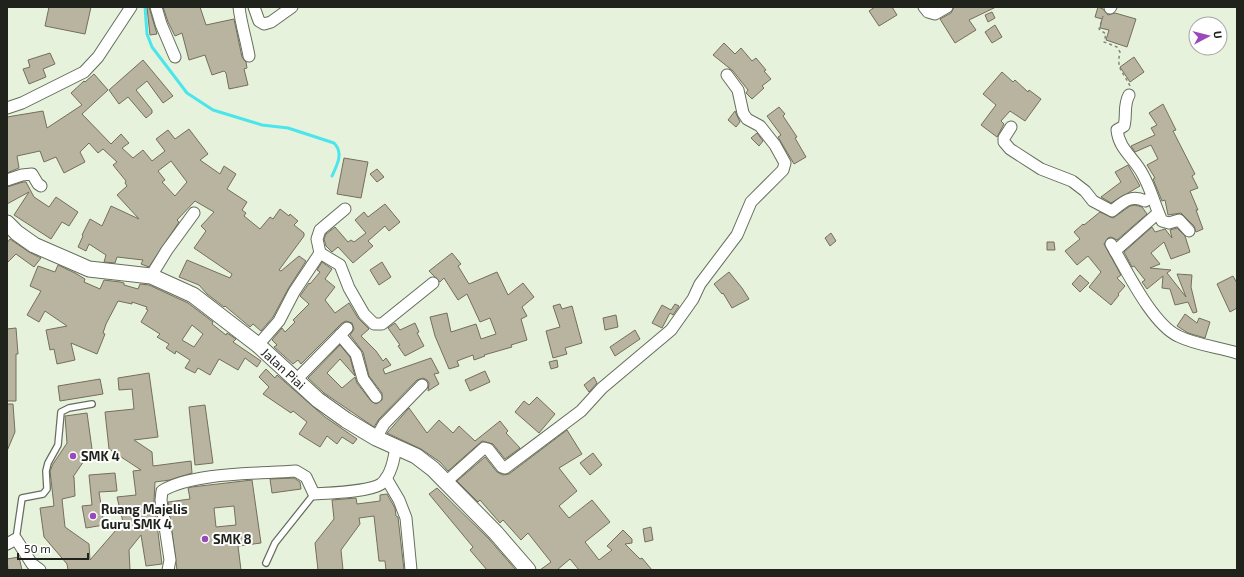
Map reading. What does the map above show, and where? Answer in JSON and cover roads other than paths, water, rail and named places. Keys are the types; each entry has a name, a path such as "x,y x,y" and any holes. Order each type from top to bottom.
{"street":[{"path":"7,108 22,103 84,72 98,57 131,7"},
{"path":"156,7 161,24 175,58"},
{"path":"240,7 240,21 245,35 249,56"},
{"path":"254,7 259,21 264,24 271,22 292,7"},
{"path":"924,7 928,12 935,14 947,7"},
{"path":"447,481 484,448 488,449 502,467 505,468 582,411 602,388 671,330 693,299 700,284 737,235 750,202 783,170 785,163 775,145 760,126 747,119 743,113 738,90 727,75"},
{"path":"1129,95 1124,103 1126,119 1124,126 1117,130 1118,140 1126,153 1135,161 1143,175 1162,221 1169,223 1179,220 1189,231"},
{"path":"1011,127 1004,138 1004,142 1010,149 1041,169 1072,181 1085,191 1093,201 1103,208 1112,212 1125,200 1138,198 1145,201 1152,197"},
{"path":"7,180 22,175 32,174 41,186"},
{"path":"258,345 279,322 294,292 320,253 317,239 320,230 345,209"},
{"path":"151,276 167,250 194,213"},
{"path":"1158,213 1113,247 1151,310 1169,330 1181,338 1237,353"},
{"name":"Jalan Piai","path":"7,223 17,233 34,244 89,269 151,276 193,296 258,345 296,380 346,420 376,438 416,456 447,481 470,508 496,533 528,570"},
{"path":"320,253 340,265 349,288 364,314 374,324 382,324 434,283"},
{"path":"296,380 343,331 353,350 364,379 376,397"},
{"path":"376,438 384,424 422,385"},
{"path":"168,570 170,560 161,500 162,491 169,487 183,482 227,476 296,471 306,477 314,494 359,490 380,484 386,478 393,462 396,447"},
{"path":"386,478 399,500 406,518 411,570"},
{"path":"11,541 34,568"}],"lane":[{"path":"11,541 22,498 43,494 47,489 46,471 48,463 58,445 61,412 69,408 92,404"},
{"path":"266,563 275,543 314,494"}],"waterway":[{"path":"145,7 147,34 152,47 187,93 213,110 262,125 288,128 334,143 339,151 339,159 332,176"}],"place":[{"name":"SMK 4","path":"73,456"},
{"name":"Ruang Majelis Guru SMK 4","path":"93,516"},
{"name":"SMK 8","path":"205,539"}]}
